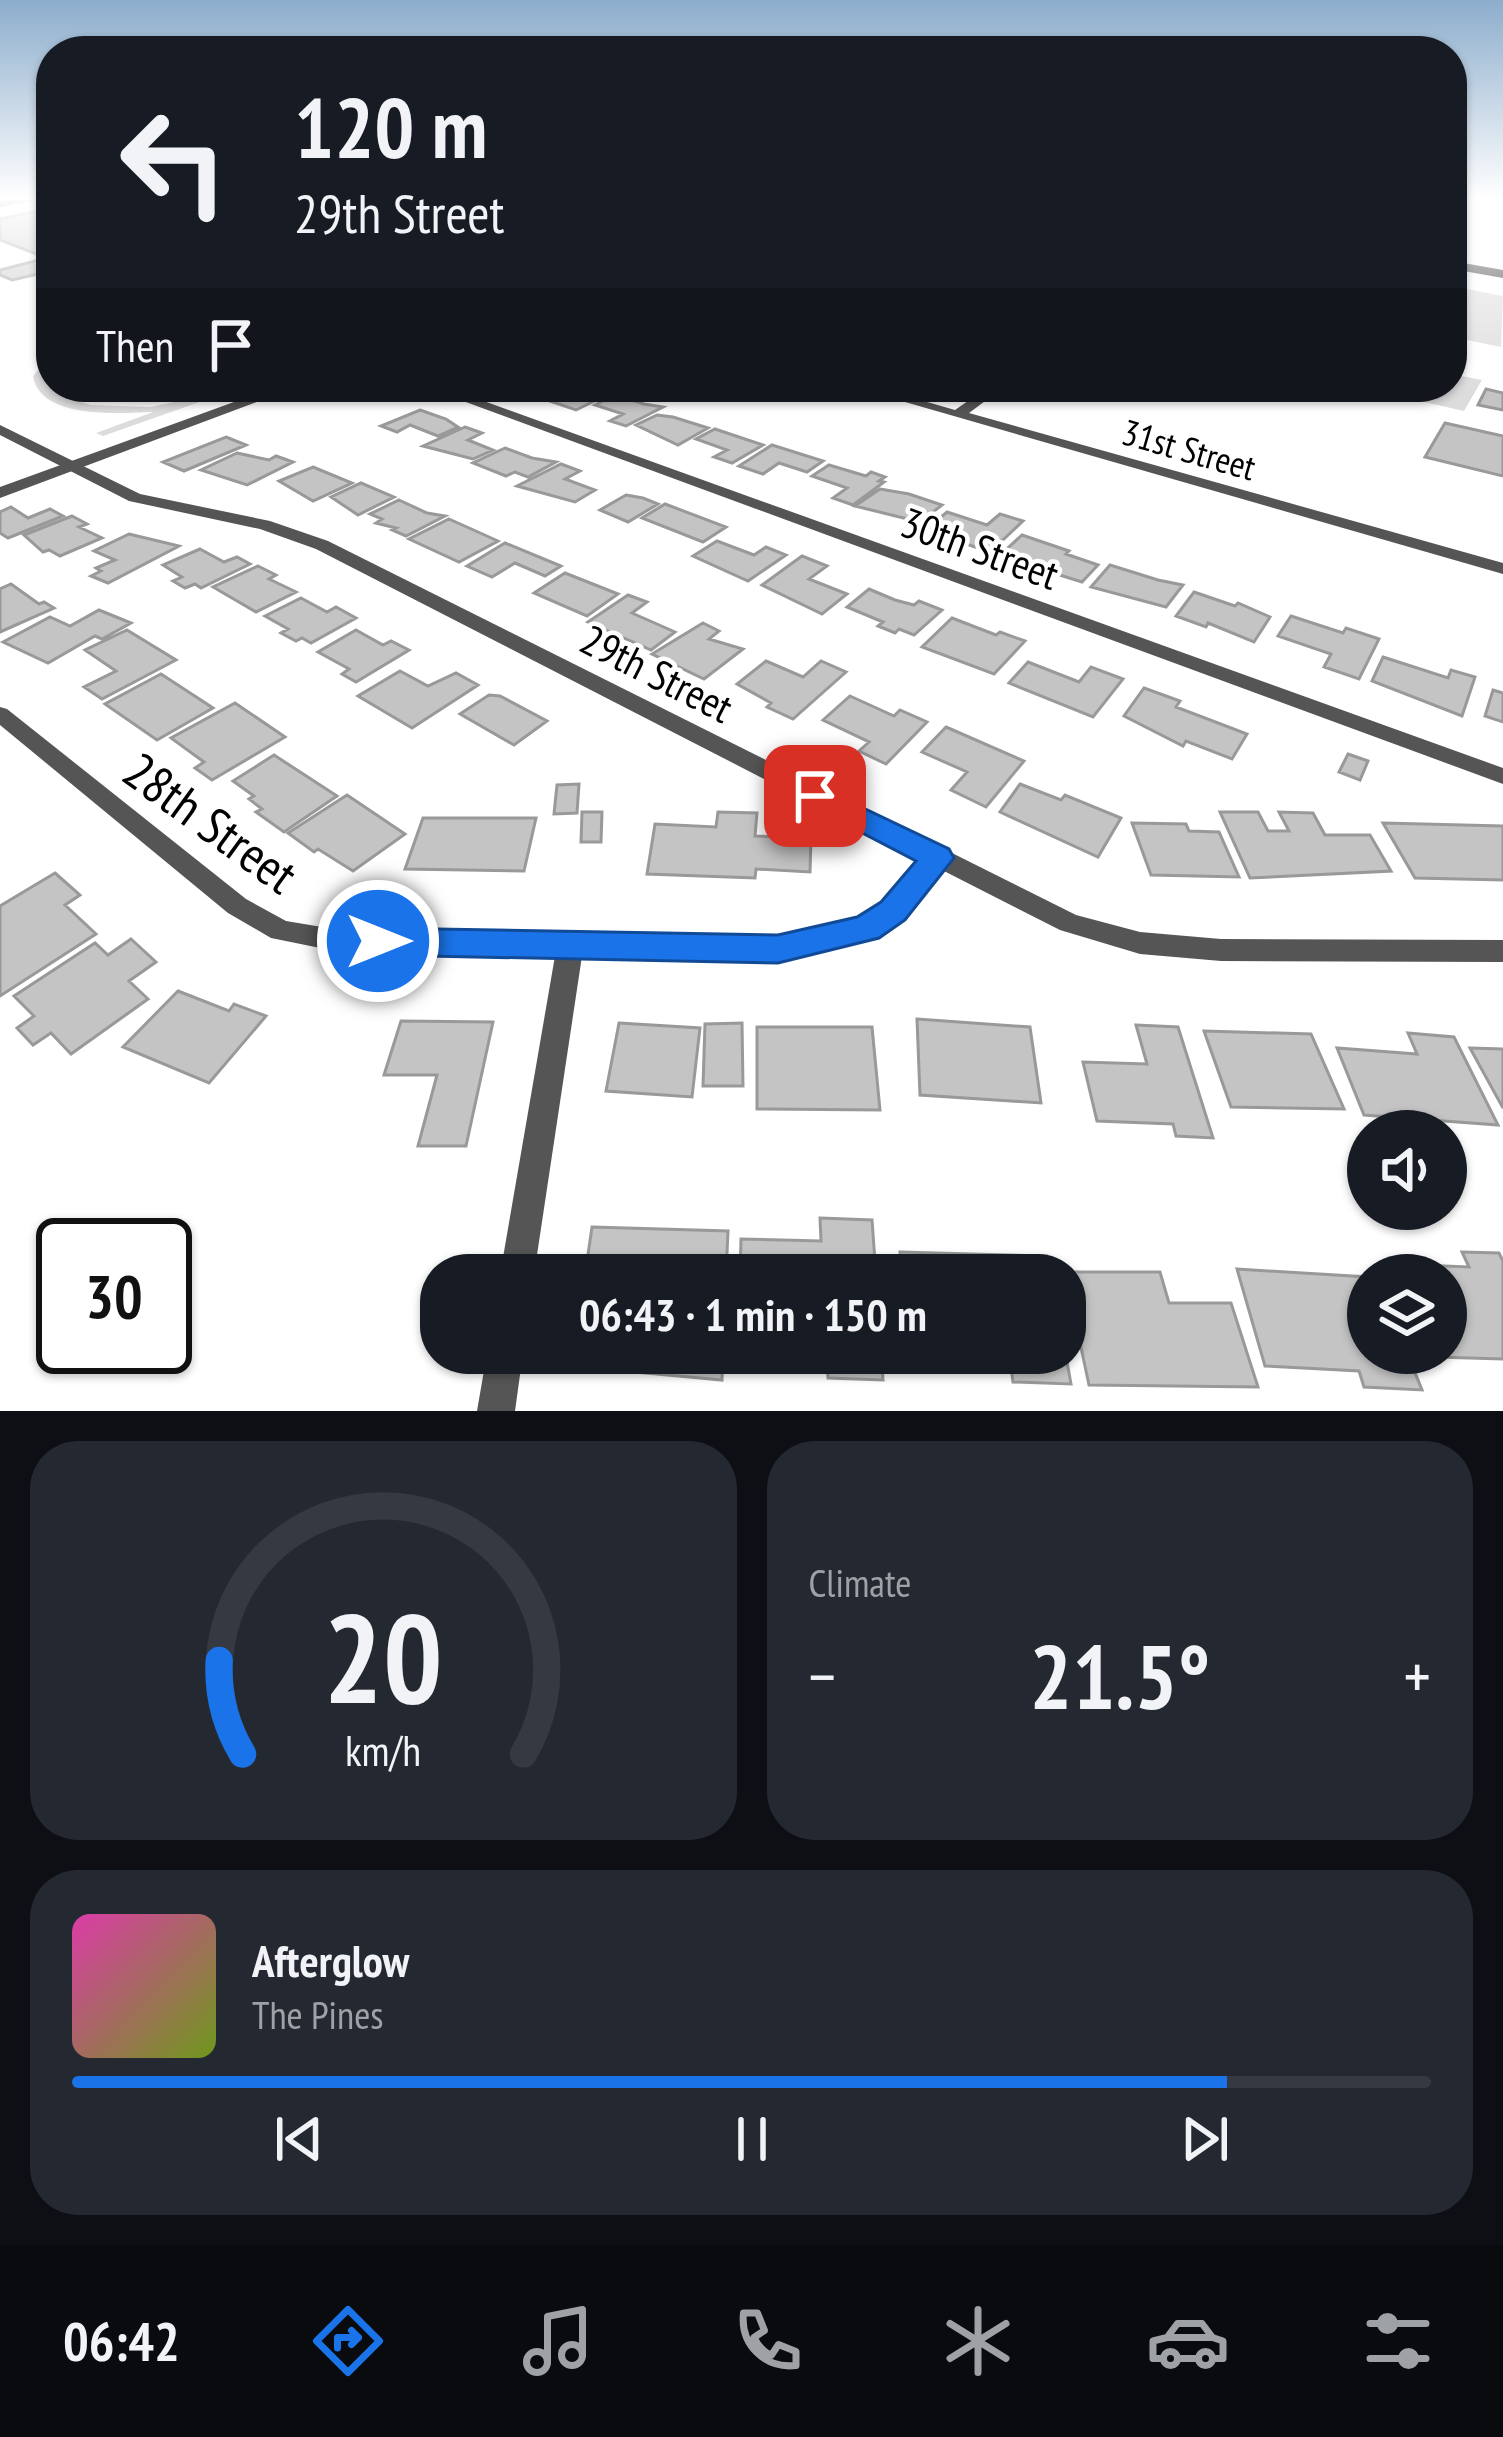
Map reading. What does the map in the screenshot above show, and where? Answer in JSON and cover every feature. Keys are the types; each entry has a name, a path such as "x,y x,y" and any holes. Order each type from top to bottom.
{"main road":[{"path":"1467,268 1503,274"}],"street":[{"path":"0,493 248,402"},
{"name":"30th Street","path":"473,402 1503,776"},
{"name":"31st Street","path":"912,402 1503,569"},
{"path":"957,415 976,402"},
{"name":"29th Street","path":"0,429 134,498 265,525 322,545 1069,923 1140,943 1221,950 1503,951"},
{"name":"28th Street","path":"0,714 237,907 280,931 340,941 778,949 867,928 893,911 938,858"},
{"path":"520,1254 570,944"},
{"path":"496,1411 502,1374"}],"shaded area":[{"path":"1467,289 1503,296 1501,347 1467,340"},
{"path":"1467,377 1482,380 1464,411 1424,402 1467,402"},
{"path":"54,402 151,407 199,402 103,436 96,433 153,412 65,407"}],"building":[{"path":"36,265 36,274 12,280 0,275 0,270"},
{"path":"1486,389 1503,393 1503,410 1478,405"},
{"path":"553,402 592,402 576,410"},
{"path":"638,402 663,407 626,426 610,421 623,414 595,405"},
{"path":"420,410 458,427 438,436 410,425 397,432 381,426"},
{"path":"657,415 708,428 678,445 636,425"},
{"path":"1445,423 1503,436 1503,476 1425,457"},
{"path":"465,427 482,433 468,440 493,450 473,459 423,446"},
{"path":"715,429 763,445 732,463 714,457 727,450 696,439"},
{"path":"226,437 246,445 184,471 163,462"},
{"path":"772,445 823,461 807,472 779,463 763,474 739,466"},
{"path":"505,448 556,462 528,477 515,472 506,476 473,463"},
{"path":"237,453 293,462 247,485 201,470"},
{"path":"561,464 580,471 565,479 595,490 575,502 517,486"},
{"path":"829,465 866,476 871,472 885,477 879,481 884,482 853,505 833,498 847,488 812,476"},
{"path":"313,467 352,483 313,501 279,481"},
{"path":"361,483 394,497 358,515 331,497"},
{"path":"880,489 942,505 920,522 855,506"},
{"path":"626,495 658,504 628,522 600,510"},
{"path":"399,500 445,516 406,536 376,523 382,519 370,514"},
{"path":"665,504 726,527 703,542 642,518"},
{"path":"11,507 28,518 50,509 63,516 8,538 0,533 0,512"},
{"path":"947,512 987,525 1000,514 1023,521 990,552 936,534 940,531 929,527"},
{"path":"72,516 87,524 79,527 102,538 60,556 43,552 24,535"},
{"path":"449,519 498,541 459,562 409,539"},
{"path":"129,534 179,546 108,583 91,576 101,571 96,568 115,560 94,551"},
{"path":"1022,535 1098,565 1082,582 999,556"},
{"path":"717,541 754,555 766,547 786,555 748,581 693,556"},
{"path":"505,543 561,566 545,576 515,563 492,577 467,566"},
{"path":"200,549 224,562 237,557 250,564 201,588 195,584 185,588 173,581 182,577 163,565"},
{"path":"802,556 827,566 809,579 847,594 822,614 762,585"},
{"path":"1110,565 1183,585 1166,607 1091,587"},
{"path":"258,566 276,575 269,579 296,592 256,612 213,587"},
{"path":"565,573 618,594 587,616 534,593"},
{"path":"11,584 39,604 54,608 0,632 0,589"},
{"path":"869,589 942,610 914,635 899,629 895,633 878,626 883,622 847,607"},
{"path":"1194,592 1270,617 1254,642 1176,616"},
{"path":"628,595 647,602 632,613 675,632 651,650 588,622"},
{"path":"301,598 327,612 336,607 356,618 311,643 302,638 296,641 281,633 288,629 265,616"},
{"path":"99,610 131,623 102,639 95,636 48,663 3,642 50,617 70,626"},
{"path":"1291,616 1379,639 1359,679 1324,667 1331,654 1278,636"},
{"path":"952,618 1025,641 994,674 922,647"},
{"path":"703,623 719,631 709,639 743,649 704,679 652,654"},
{"path":"127,630 176,660 102,699 84,687 116,671 85,650"},
{"path":"356,630 383,645 391,641 409,650 356,682 342,674 349,669 318,652"},
{"path":"1383,657 1448,678 1451,670 1475,677 1462,716 1372,681"},
{"path":"766,661 803,677 821,661 846,672 793,719 767,707 771,703 737,684"},
{"path":"1028,662 1079,682 1091,667 1123,679 1093,717 1009,683"},
{"path":"400,671 428,686 456,673 478,685 412,728 358,696"},
{"path":"161,674 213,708 157,740 105,704"},
{"path":"1144,688 1180,701 1176,707 1247,734 1232,759 1186,741 1183,746 1124,716"},
{"path":"1493,690 1503,693 1503,722 1485,716"},
{"path":"489,695 547,721 514,745 460,714"},
{"path":"850,696 894,716 900,710 927,722 886,764 859,751 869,742 823,720"},
{"path":"235,703 285,737 212,780 195,768 204,762 171,738"},
{"path":"946,727 1024,761 986,807 951,790 967,772 922,752"},
{"path":"1348,754 1368,761 1360,780 1339,772"},
{"path":"274,755 337,796 284,832 256,812 262,809 249,799 254,796 233,781"},
{"path":"579,784 577,813 554,814 557,785"},
{"path":"1020,784 1061,800 1065,795 1121,818 1098,857 1000,812"},
{"path":"347,795 405,834 353,871 288,833"},
{"path":"582,812 602,812 601,842 581,842"},
{"path":"718,812 757,813 755,836 811,838 810,872 756,869 755,878 647,874 655,824 716,827"},
{"path":"1220,812 1258,812 1268,831 1289,831 1279,812 1313,813 1325,835 1370,835 1391,871 1250,878"},
{"path":"423,818 536,818 524,871 405,869"},
{"path":"1132,823 1186,824 1189,831 1219,832 1239,877 1151,875"},
{"path":"1383,823 1503,826 1503,880 1415,878"},
{"path":"55,873 80,895 65,905 96,934 0,996 0,906"},
{"path":"131,939 156,962 129,981 148,999 71,1054 51,1033 33,1045 17,1028 34,1016 14,996 95,943 108,955"},
{"path":"178,991 229,1011 234,1004 266,1016 209,1083 123,1047"},
{"path":"917,1019 1030,1027 1041,1103 920,1095"},
{"path":"401,1021 493,1022 466,1146 418,1146 437,1075 384,1075"},
{"path":"619,1023 700,1028 692,1097 606,1091"},
{"path":"742,1023 743,1086 703,1086 705,1024"},
{"path":"1136,1025 1178,1027 1213,1138 1176,1136 1173,1124 1097,1121 1083,1062 1147,1064"},
{"path":"757,1027 872,1027 880,1110 757,1109"},
{"path":"1204,1031 1311,1034 1344,1109 1231,1107"},
{"path":"1408,1033 1454,1037 1498,1125 1467,1123 1467,1110 1362,1110 1337,1048 1417,1054"},
{"path":"1470,1048 1503,1049 1503,1108"},
{"path":"820,1218 872,1220 874,1254 741,1254 741,1239 821,1241"},
{"path":"592,1227 728,1231 727,1254 588,1254"},
{"path":"1499,1253 1503,1261 1503,1359 1467,1358 1469,1267 1467,1254 1463,1254"},
{"path":"1237,1269 1347,1276 1347,1370 1265,1366"},
{"path":"1086,1272 1160,1272 1169,1303 1231,1303 1258,1387 1089,1385"},
{"path":"656,1374 722,1374 722,1380"},
{"path":"828,1374 883,1374 883,1380 828,1378"},
{"path":"1012,1374 1069,1374 1071,1384 1013,1382"},
{"path":"1360,1374 1416,1374 1422,1390 1364,1387"}],"route":[{"path":"378,941 778,949 867,928 893,911 938,858 815,796"}]}
